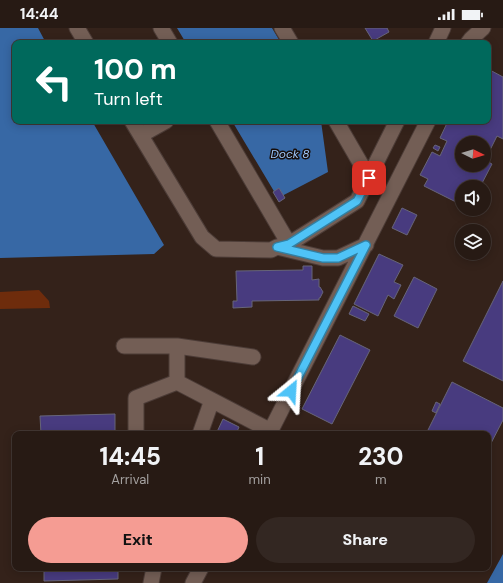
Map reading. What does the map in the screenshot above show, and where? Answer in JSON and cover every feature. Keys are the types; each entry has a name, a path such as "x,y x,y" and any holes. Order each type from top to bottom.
{"street":[{"path":"77,28 84,40"},
{"path":"162,28 168,40"},
{"path":"282,28 289,40"},
{"path":"437,40 443,28"},
{"path":"470,40 483,28"},
{"path":"134,124 202,237 216,249 271,250 283,245 357,201 396,124"},
{"path":"141,135 161,124"},
{"path":"219,124 283,245 323,258 338,258 366,245"},
{"path":"338,124 369,178"},
{"path":"271,431 426,124"},
{"path":"124,346 177,346 253,357"},
{"path":"177,346 177,382"},
{"path":"136,431 136,398 177,382 266,431"},
{"path":"201,431 212,400"},
{"path":"151,583 153,571"},
{"path":"193,583 199,571"}],"shaded area":[{"path":"39,290 49,301 50,308 0,309 0,292"}],"water":[{"path":"0,28 38,28 44,40 12,40 12,124 94,124 164,245 154,254 0,258"},
{"path":"177,28 272,28 279,40 184,40"},
{"name":"Dock 8","path":"234,124 321,124 328,172 278,198"},
{"path":"503,554 503,583 487,583"}],"building":[{"path":"365,28 387,28 389,32 372,40"},
{"path":"491,71 503,77 503,139 497,136 491,148 491,136 455,136 455,172 488,172 484,180 455,180 455,202 424,186 428,179 420,175 432,152 440,156 447,141 440,138 447,124 491,124"},
{"path":"435,145 440,147 438,151 433,148"},
{"path":"279,188 285,198 279,202 273,192"},
{"path":"402,208 417,215 407,235 392,228"},
{"path":"379,254 403,265 394,282 401,285 394,299 388,295 378,316 354,304"},
{"path":"303,266 312,266 312,280 319,279 319,287 323,292 319,300 252,301 252,307 233,308 233,301 237,301 236,271 303,270"},
{"path":"414,277 437,289 418,328 394,316"},
{"path":"503,281 503,381 463,361"},
{"path":"353,306 369,314 365,321 349,314"},
{"path":"340,335 370,350 332,424 302,409"},
{"path":"452,382 503,408 503,420 491,443 491,431 428,431"},
{"path":"436,402 440,404 436,413 432,411"},
{"path":"115,414 115,431 41,431 40,416"},
{"path":"223,419 239,427 237,431 217,431"},
{"path":"44,571 118,571 118,579 44,581"}],"route":[{"path":"291,391 366,245 338,258 323,258 277,247 289,244 357,201 369,178"}]}
